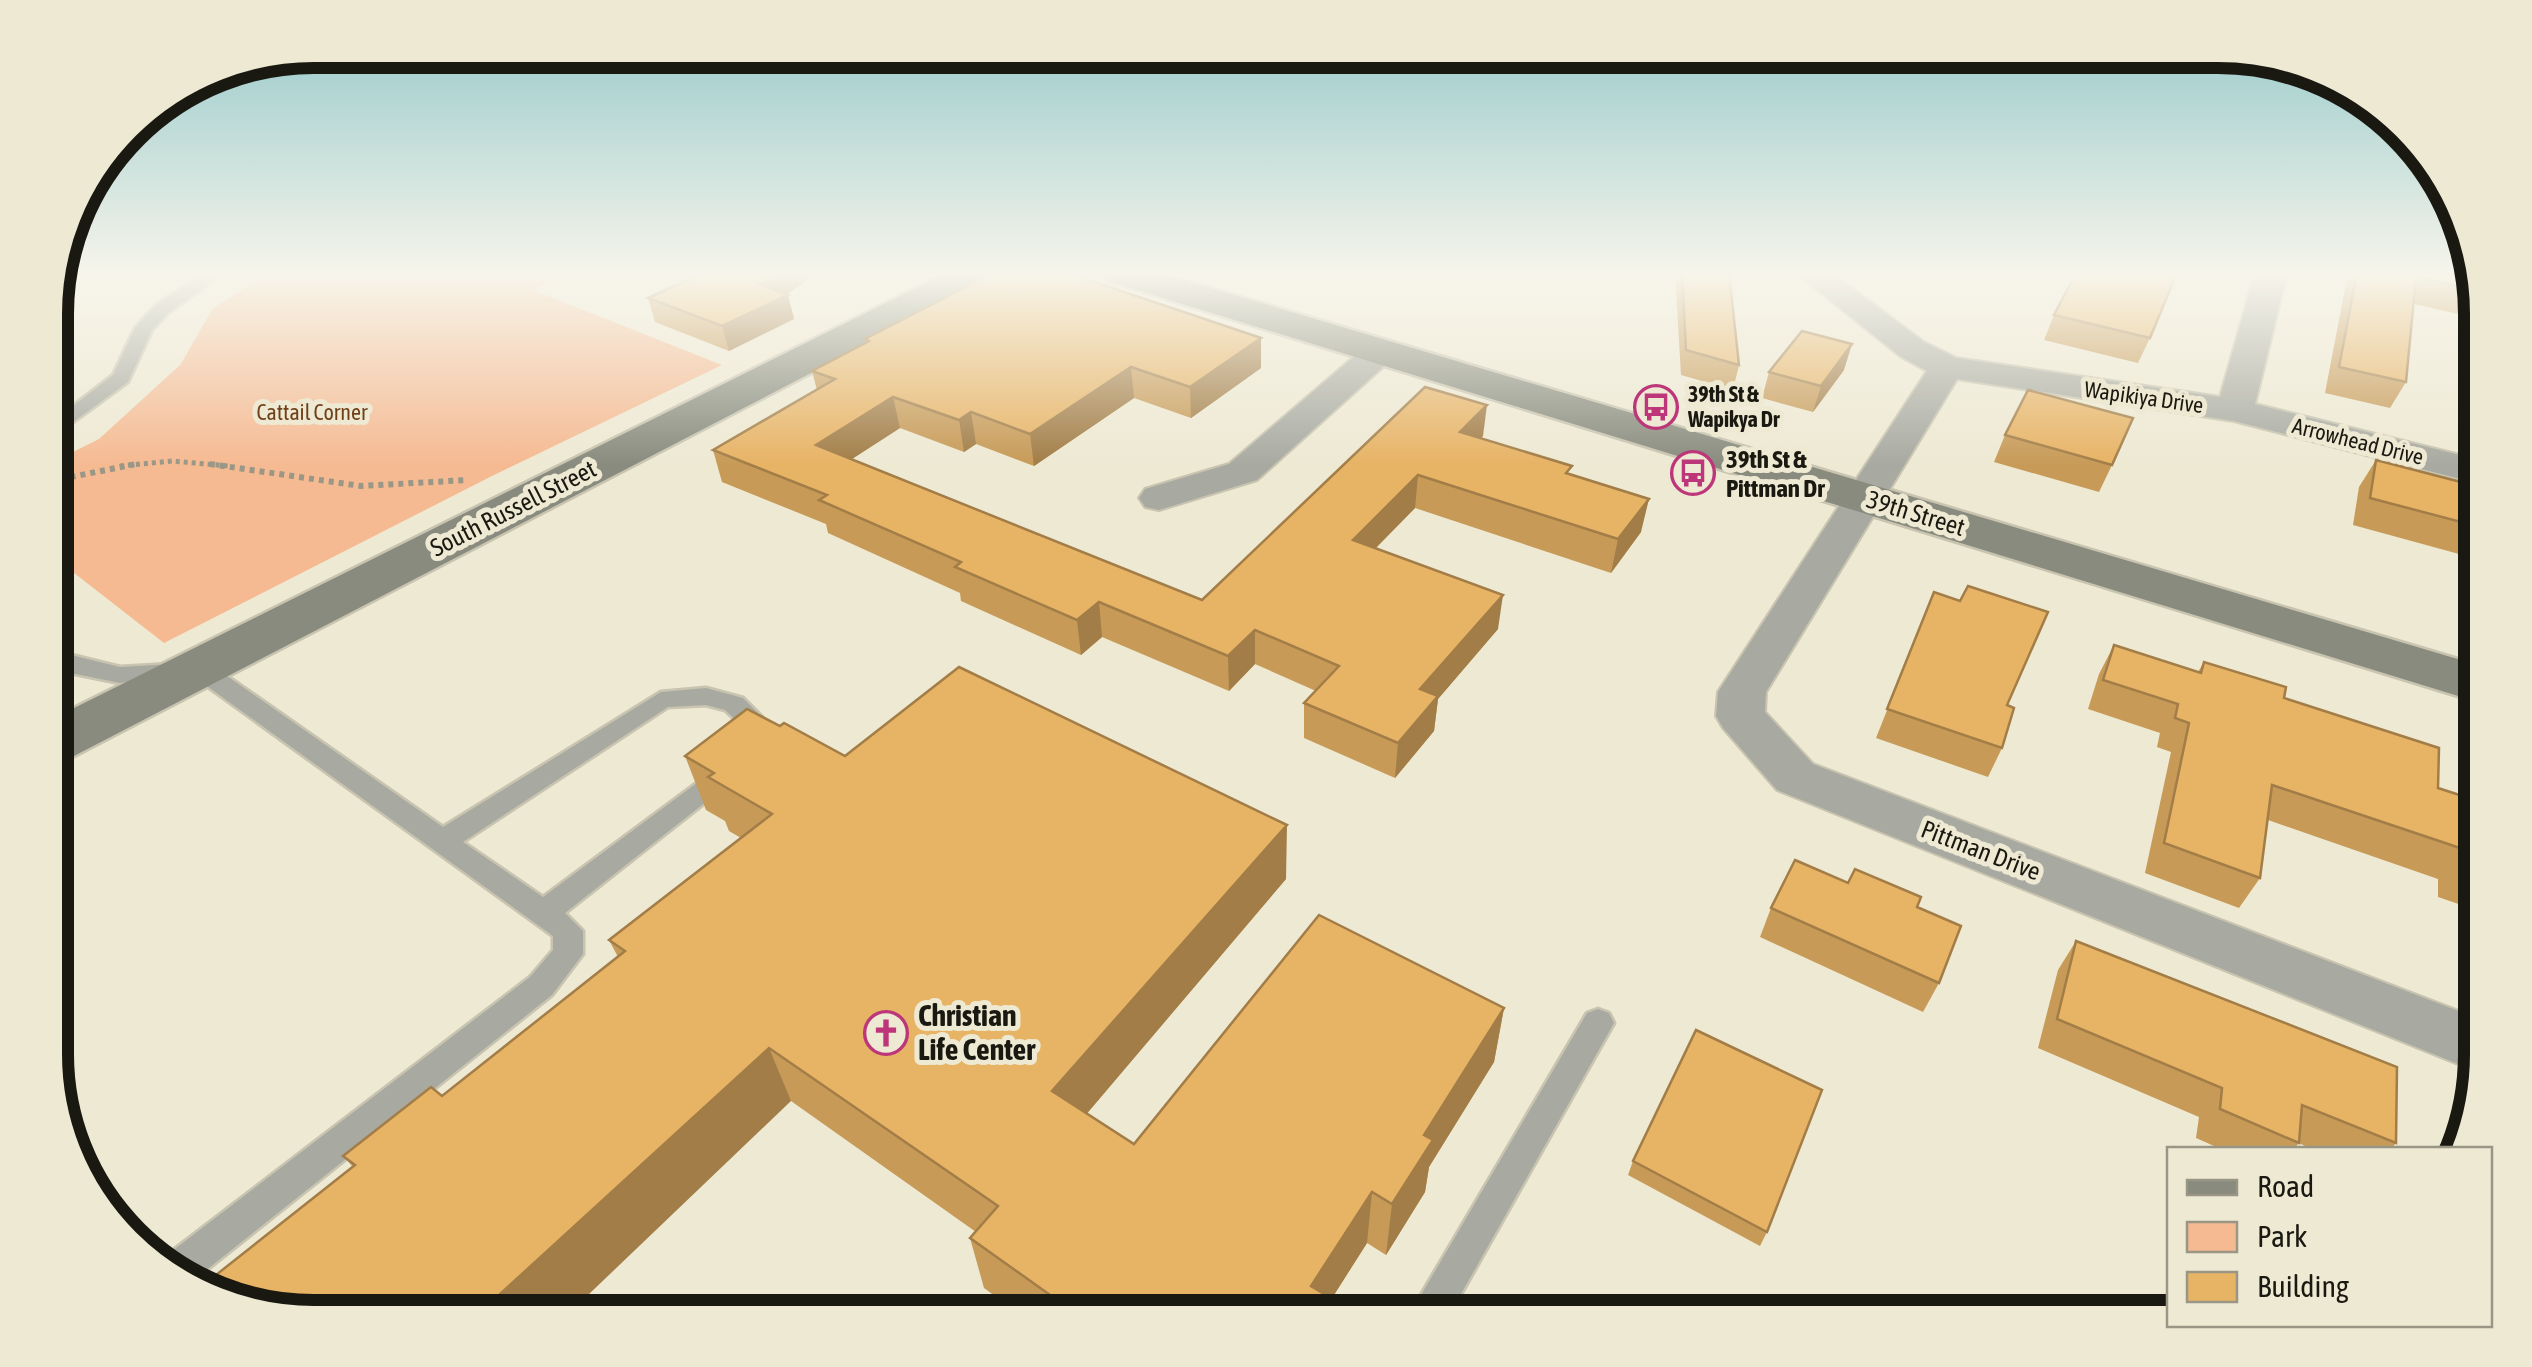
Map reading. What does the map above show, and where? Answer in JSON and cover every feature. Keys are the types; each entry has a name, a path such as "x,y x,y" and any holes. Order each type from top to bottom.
{"main road":[{"name":"South Russell Street","path":"68,735 850,337"},
{"name":"39th Street","path":"1337,337 2464,681"}],"street":[{"path":"1867,498 1947,368 1896,337"},
{"name":"Wapikiya Drive","path":"1947,368 2235,410 2254,337"},
{"path":"1159,498 1243,472 1382,350"},
{"name":"Arrowhead Drive","path":"2235,410 2464,468"},
{"name":"Pittman Drive","path":"1867,498 1742,692 1740,716 1795,777 2464,1040"}],"lane":[{"path":"68,419 121,378 140,337"},
{"path":"68,664 120,674 198,668 568,930 568,954 541,986 186,1263"},
{"path":"443,842 661,700 686,695 720,697 754,718 758,739 752,756 543,912"},
{"path":"1436,1299 1598,1023"}],"path":[{"path":"68,477 168,461 229,463 360,486 474,480"}],"green space":[{"name":"Cattail Corner","path":"197,337 651,337 722,365 490,477 164,643 68,568 68,454 99,439 181,364"}],"building":[{"path":"1685,337 1736,337 1739,365 1686,350"},
{"path":"1797,337 1824,337 1852,344 1821,386 1769,372"},
{"path":"2345,337 2410,337 2406,382 2339,367"},
{"path":"1261,338 1190,387 1131,367 1030,434 971,412 959,420 893,397 816,445 1202,600 1425,387 1487,405 1460,432 1572,466 1566,473 1649,499 1618,539 1418,475 1353,540 1503,595 1420,689 1438,696 1398,743 1304,703 1339,666 1255,630 1228,656 1099,602 1077,620 955,567 961,562 819,500 827,495 713,450 835,379 812,371 869,341 865,339"},
{"path":"2028,390 2133,418 2112,465 2005,435"},
{"path":"2376,460 2464,483 2464,523 2370,498"},
{"path":"1968,586 2048,612 2007,705 2014,708 2002,748 1887,709 1934,592 1960,601"},
{"path":"2114,645 2201,673 2204,662 2286,687 2284,698 2439,748 2438,788 2464,796 2464,867 2463,849 2272,785 2260,878 2164,843 2189,723 2175,718 2178,704 2103,680"},
{"name":"Christian Life Center","path":"959,667 1287,825 1052,1091 1134,1144 1319,915 1504,1008 1424,1135 1433,1140 1392,1204 1372,1192 1311,1286 1333,1299 1057,1300 970,1238 998,1206 769,1048 494,1300 314,1300 266,1295 213,1277 355,1165 343,1156 431,1087 442,1096 625,951 609,940 772,814 708,777 714,773 685,756 747,709 780,726 784,723 845,756"},
{"path":"1795,860 1848,883 1855,869 1921,897 1917,907 1961,926 1939,983 1771,908"},
{"path":"2076,941 2397,1067 2396,1143 2302,1105 2299,1143 2220,1109 2222,1088 2057,1019"},
{"path":"1696,1030 1822,1090 1767,1232 1633,1161"}],"place":[{"name":"39th St & Wapikya Dr","path":"1656,407"},
{"name":"39th St & Pittman Dr","path":"1693,473"},
{"name":"Christian Life Center","path":"886,1033"}]}
